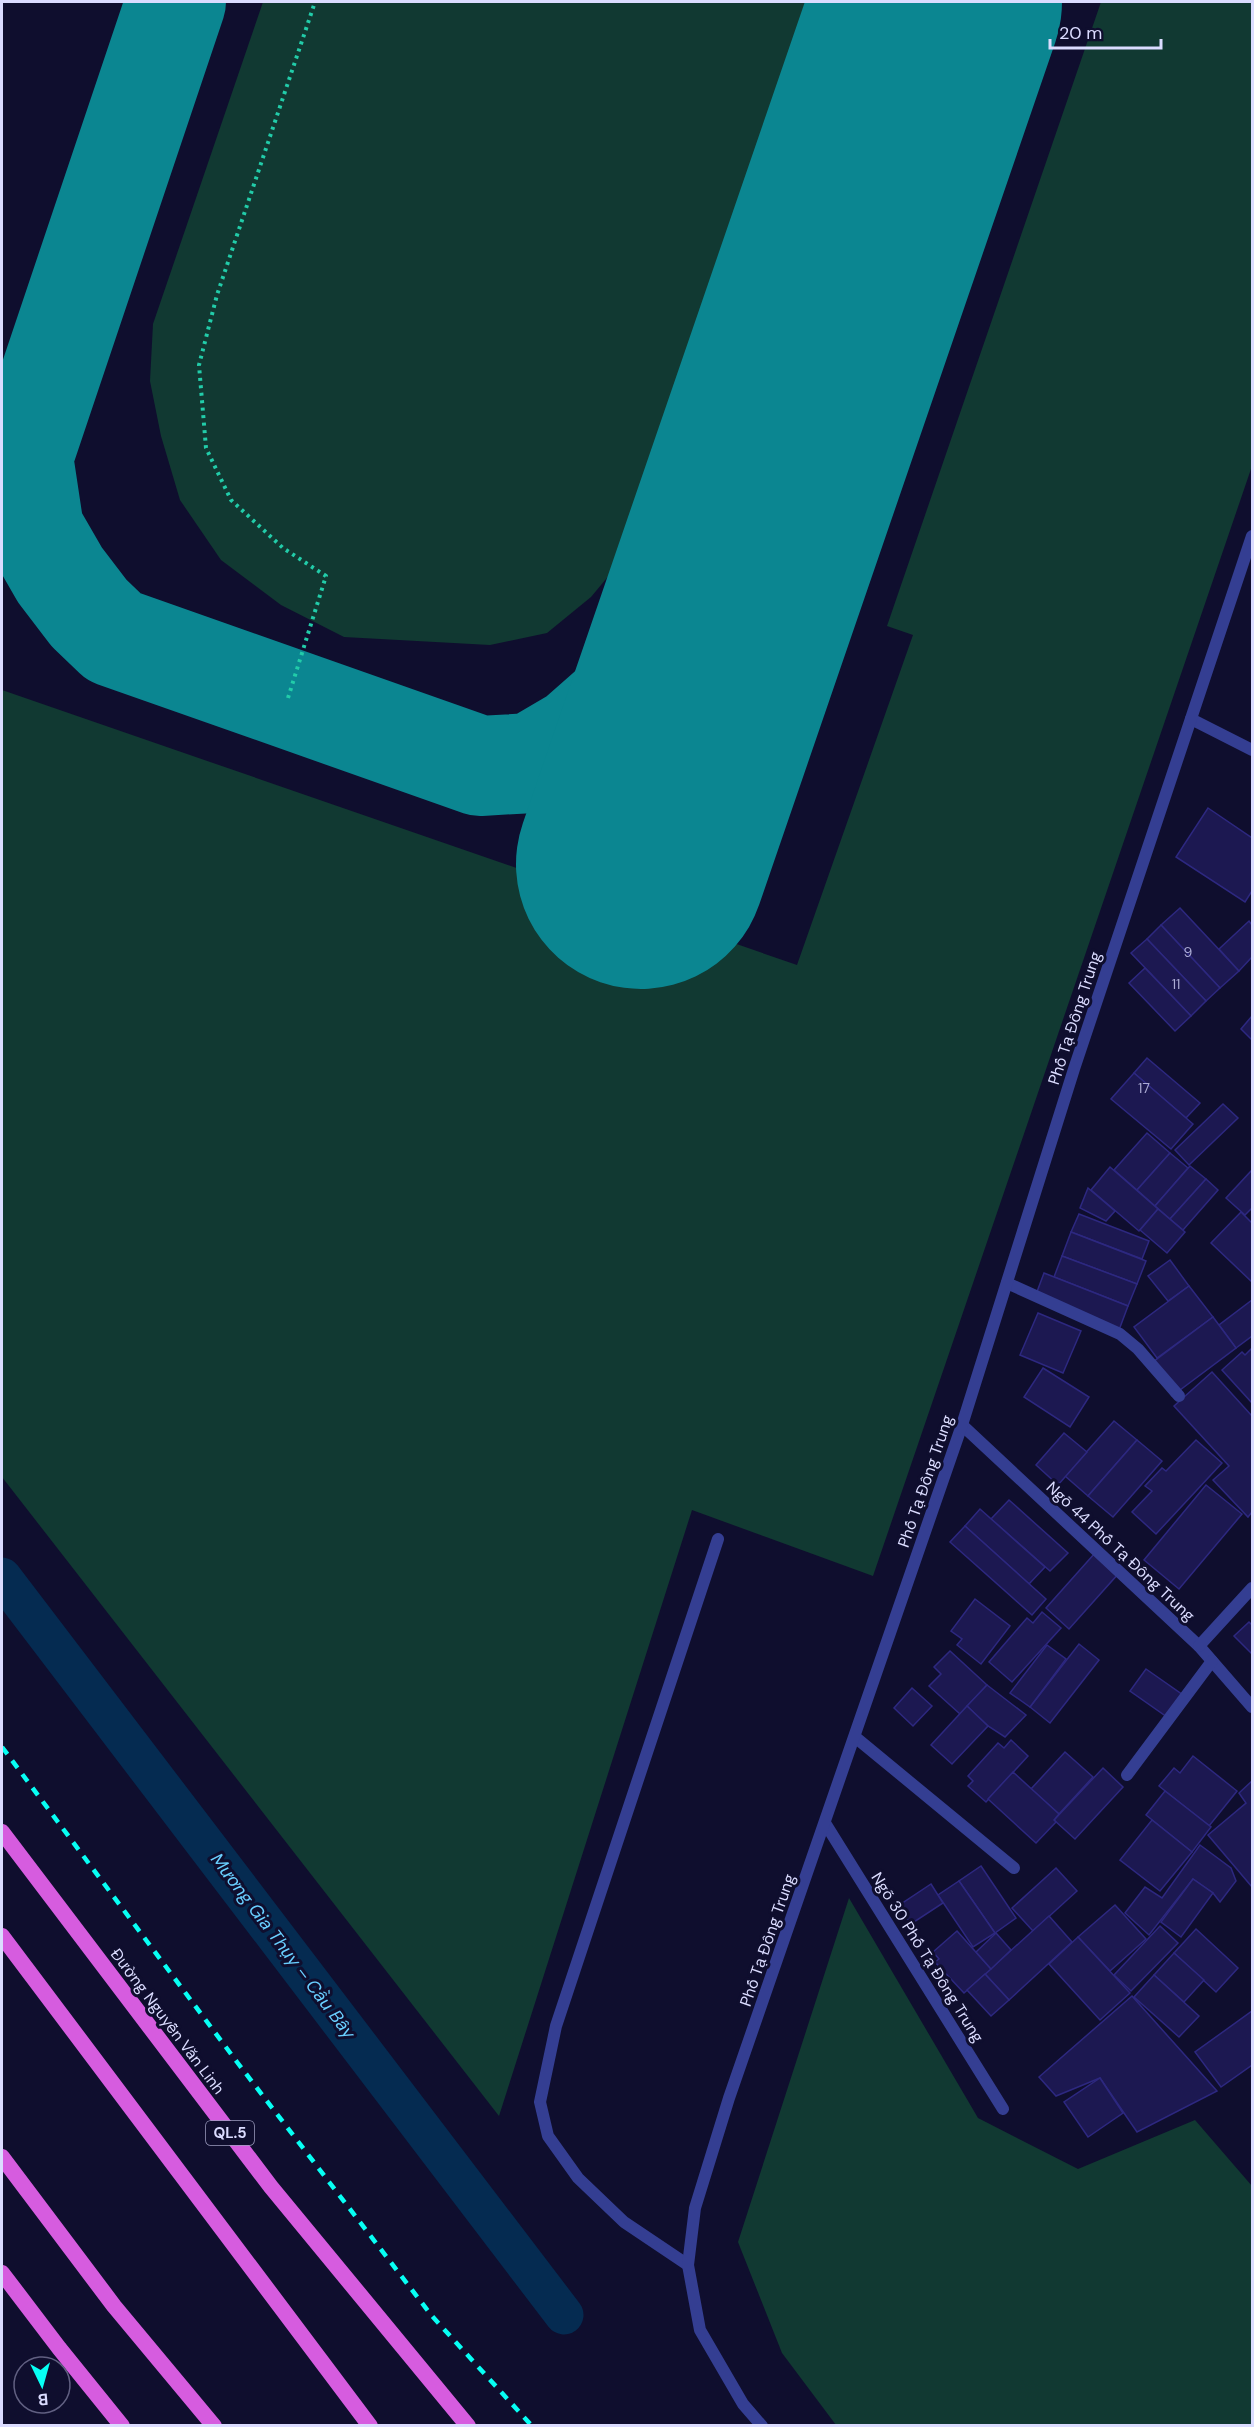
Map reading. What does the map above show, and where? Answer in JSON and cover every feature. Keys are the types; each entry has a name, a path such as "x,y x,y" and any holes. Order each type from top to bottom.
{"highway":[{"name":"Đường Nguyễn Văn Linh","path":"2,1832 271,2187 468,2426"},
{"path":"2,1935 370,2426"},
{"path":"2,2157 114,2306 214,2426"},
{"path":"2,2272 118,2424"}],"street":[{"name":"Phố Tạ Đông Trung","path":"762,2426 743,2404 700,2330 688,2265 695,2208 726,2109 962,1425 1074,1069 1252,536"},
{"path":"1191,720 1252,750"},
{"path":"1007,1283 1120,1334 1138,1349 1179,1396"},
{"name":"Ngõ 44 Phố Tạ Đông Trung","path":"962,1425 1199,1646 1252,1707"},
{"path":"688,2265 624,2222 578,2178 548,2136 540,2102 556,2026 718,1539"},
{"path":"1199,1646 1252,1588"},
{"path":"1127,1775 1212,1661"},
{"path":"855,1737 1014,1868"},
{"name":"Ngõ 30 Phố Tạ Đông Trung","path":"825,1823 1003,2109"}],"path":[{"path":"288,698 326,576 283,548 231,500 206,447 199,364 217,295 315,2"}],"green space":[{"path":"263,2 819,2 631,549 591,597 547,633 490,645 344,637 281,605 221,560 180,500 161,436 150,381 153,324"},
{"path":"1101,2 1252,2 1252,466 873,1576 692,1510 499,2116 2,1477 2,690 797,965 913,635 887,626"},
{"path":"849,1898 978,2118 1078,2169 1195,2120 1252,2186 1252,2425 836,2425 782,2353 738,2242"}],"building":[{"path":"1208,808 1252,838 1252,891 1245,902 1176,857"},
{"path":"1180,908 1239,971 1220,988 1161,925"},
{"path":"1249,921 1252,925 1252,957 1239,971 1219,949"},
{"path":"1161,925 1220,988 1206,1001 1147,939"},
{"path":"1147,939 1206,1001 1191,1016 1131,953"},
{"path":"1145,968 1191,1016 1175,1031 1129,983"},
{"path":"1252,1016 1252,1040 1241,1029"},
{"path":"1147,1058 1200,1103 1186,1118 1134,1073"},
{"path":"1134,1073 1193,1124 1171,1149 1111,1099"},
{"path":"1223,1104 1238,1118 1189,1165 1175,1150"},
{"path":"1147,1133 1170,1153 1137,1190 1114,1170"},
{"path":"1170,1153 1188,1168 1155,1206 1137,1190"},
{"path":"1190,1166 1206,1179 1170,1219 1155,1206"},
{"path":"1110,1167 1158,1209 1139,1231 1091,1190"},
{"path":"1252,1170 1252,1208 1245,1215 1226,1198"},
{"path":"1206,1179 1218,1190 1183,1230 1170,1219"},
{"path":"1088,1188 1115,1211 1106,1221 1080,1208"},
{"path":"1158,1209 1185,1232 1167,1253 1140,1230"},
{"path":"1241,1212 1252,1223 1252,1282 1211,1243"},
{"path":"1079,1214 1149,1241 1142,1259 1071,1232"},
{"path":"1071,1232 1146,1261 1137,1284 1062,1256"},
{"path":"1062,1256 1137,1284 1128,1306 1054,1277"},
{"path":"1170,1260 1189,1286 1168,1301 1148,1276"},
{"path":"1044,1273 1128,1306 1119,1330 1035,1297"},
{"path":"1189,1286 1213,1317 1157,1358 1134,1327"},
{"path":"1252,1300 1252,1336 1236,1348 1219,1325"},
{"path":"1038,1313 1081,1331 1063,1373 1020,1355"},
{"path":"1213,1317 1236,1348 1172,1396 1149,1365"},
{"path":"1252,1348 1252,1403 1222,1370 1242,1352 1245,1355"},
{"path":"1043,1368 1089,1397 1070,1427 1024,1397"},
{"path":"1212,1372 1252,1416 1252,1512 1248,1517 1213,1480 1229,1466 1174,1406"},
{"path":"1114,1421 1137,1440 1088,1496 1065,1476"},
{"path":"1064,1433 1087,1452 1058,1485 1036,1465"},
{"path":"1137,1440 1162,1461 1113,1517 1088,1496"},
{"path":"1196,1440 1222,1463 1156,1534 1132,1512 1152,1491 1145,1486 1162,1468 1166,1471"},
{"path":"1206,1485 1242,1514 1179,1589 1144,1560"},
{"path":"1009,1500 1068,1553 1050,1571 991,1519"},
{"path":"980,1509 1045,1567 1029,1584 965,1526"},
{"path":"965,1526 1046,1599 1032,1615 950,1542"},
{"path":"1095,1553 1119,1573 1069,1629 1046,1608"},
{"path":"975,1599 1010,1626 981,1664 957,1645 962,1639 951,1631"},
{"path":"1042,1612 1061,1628 1012,1682 989,1662 1027,1618 1033,1623"},
{"path":"1249,1622 1252,1625 1252,1654 1234,1636"},
{"path":"1079,1644 1099,1660 1050,1723 1030,1707"},
{"path":"1047,1645 1066,1659 1030,1707 1010,1693"},
{"path":"950,1651 987,1685 960,1714 929,1686 941,1674 934,1667"},
{"path":"1146,1669 1183,1695 1167,1717 1130,1691"},
{"path":"987,1685 1026,1715 1005,1737 988,1726 967,1706"},
{"path":"912,1688 932,1706 913,1726 894,1708"},
{"path":"967,1706 988,1726 952,1764 931,1745"},
{"path":"1011,1740 1028,1756 986,1802 968,1786 973,1781 968,1776 998,1743 1004,1748"},
{"path":"1065,1752 1093,1777 1059,1814 1031,1789"},
{"path":"1193,1756 1237,1791 1209,1826 1159,1786 1174,1768 1180,1773"},
{"path":"1103,1768 1123,1787 1075,1839 1054,1820"},
{"path":"1013,1772 1059,1814 1054,1820 1056,1822 1036,1843 988,1799"},
{"path":"1252,1781 1252,1887 1208,1835 1246,1803 1239,1793"},
{"path":"1165,1791 1211,1827 1192,1852 1146,1815"},
{"path":"1152,1820 1192,1852 1160,1891 1120,1860"},
{"path":"1200,1845 1231,1868 1236,1881 1220,1902 1213,1893 1193,1879 1149,1935 1125,1913 1145,1887 1162,1898"},
{"path":"981,1866 1016,1918 995,1933 959,1881"},
{"path":"1056,1868 1077,1891 1033,1931 1012,1908"},
{"path":"1193,1879 1213,1893 1181,1937 1161,1922"},
{"path":"959,1881 995,1933 973,1947 938,1895"},
{"path":"931,1884 943,1903 911,1924 898,1906"},
{"path":"1115,1905 1146,1939 1110,1971 1078,1937"},
{"path":"1049,1916 1072,1942 1009,2000 985,1974"},
{"path":"1160,1926 1178,1943 1131,1991 1114,1975"},
{"path":"1196,1929 1238,1968 1216,1992 1174,1953"},
{"path":"957,1931 991,1969 964,1993 935,1962 939,1959 933,1952"},
{"path":"996,1933 1011,1950 991,1969 976,1952"},
{"path":"1078,1937 1130,1993 1100,2020 1049,1964"},
{"path":"1174,1953 1204,1980 1184,2002 1154,1975"},
{"path":"985,1974 1009,2000 991,2016 967,1990"},
{"path":"1154,1975 1199,2016 1179,2037 1134,1997"},
{"path":"1132,1996 1217,2091 1137,2132 1100,2078 1056,2096 1039,2077"},
{"path":"1252,2011 1252,2065 1221,2087 1195,2052"},
{"path":"1100,2078 1123,2113 1088,2137 1064,2102"}],"waterway":[{"name":"Mương Gia Thụy – Cầu Bây","path":"2,1577 564,2315"}],"taxiway":[{"path":"176,2 23,457 34,530 60,575 89,613 114,637 480,766 532,763 576,737 643,678 755,532"}],"runway":[{"path":"641,864 937,2"}],"railway":[{"path":"2,1747 237,2062 432,2316 532,2426"}]}
